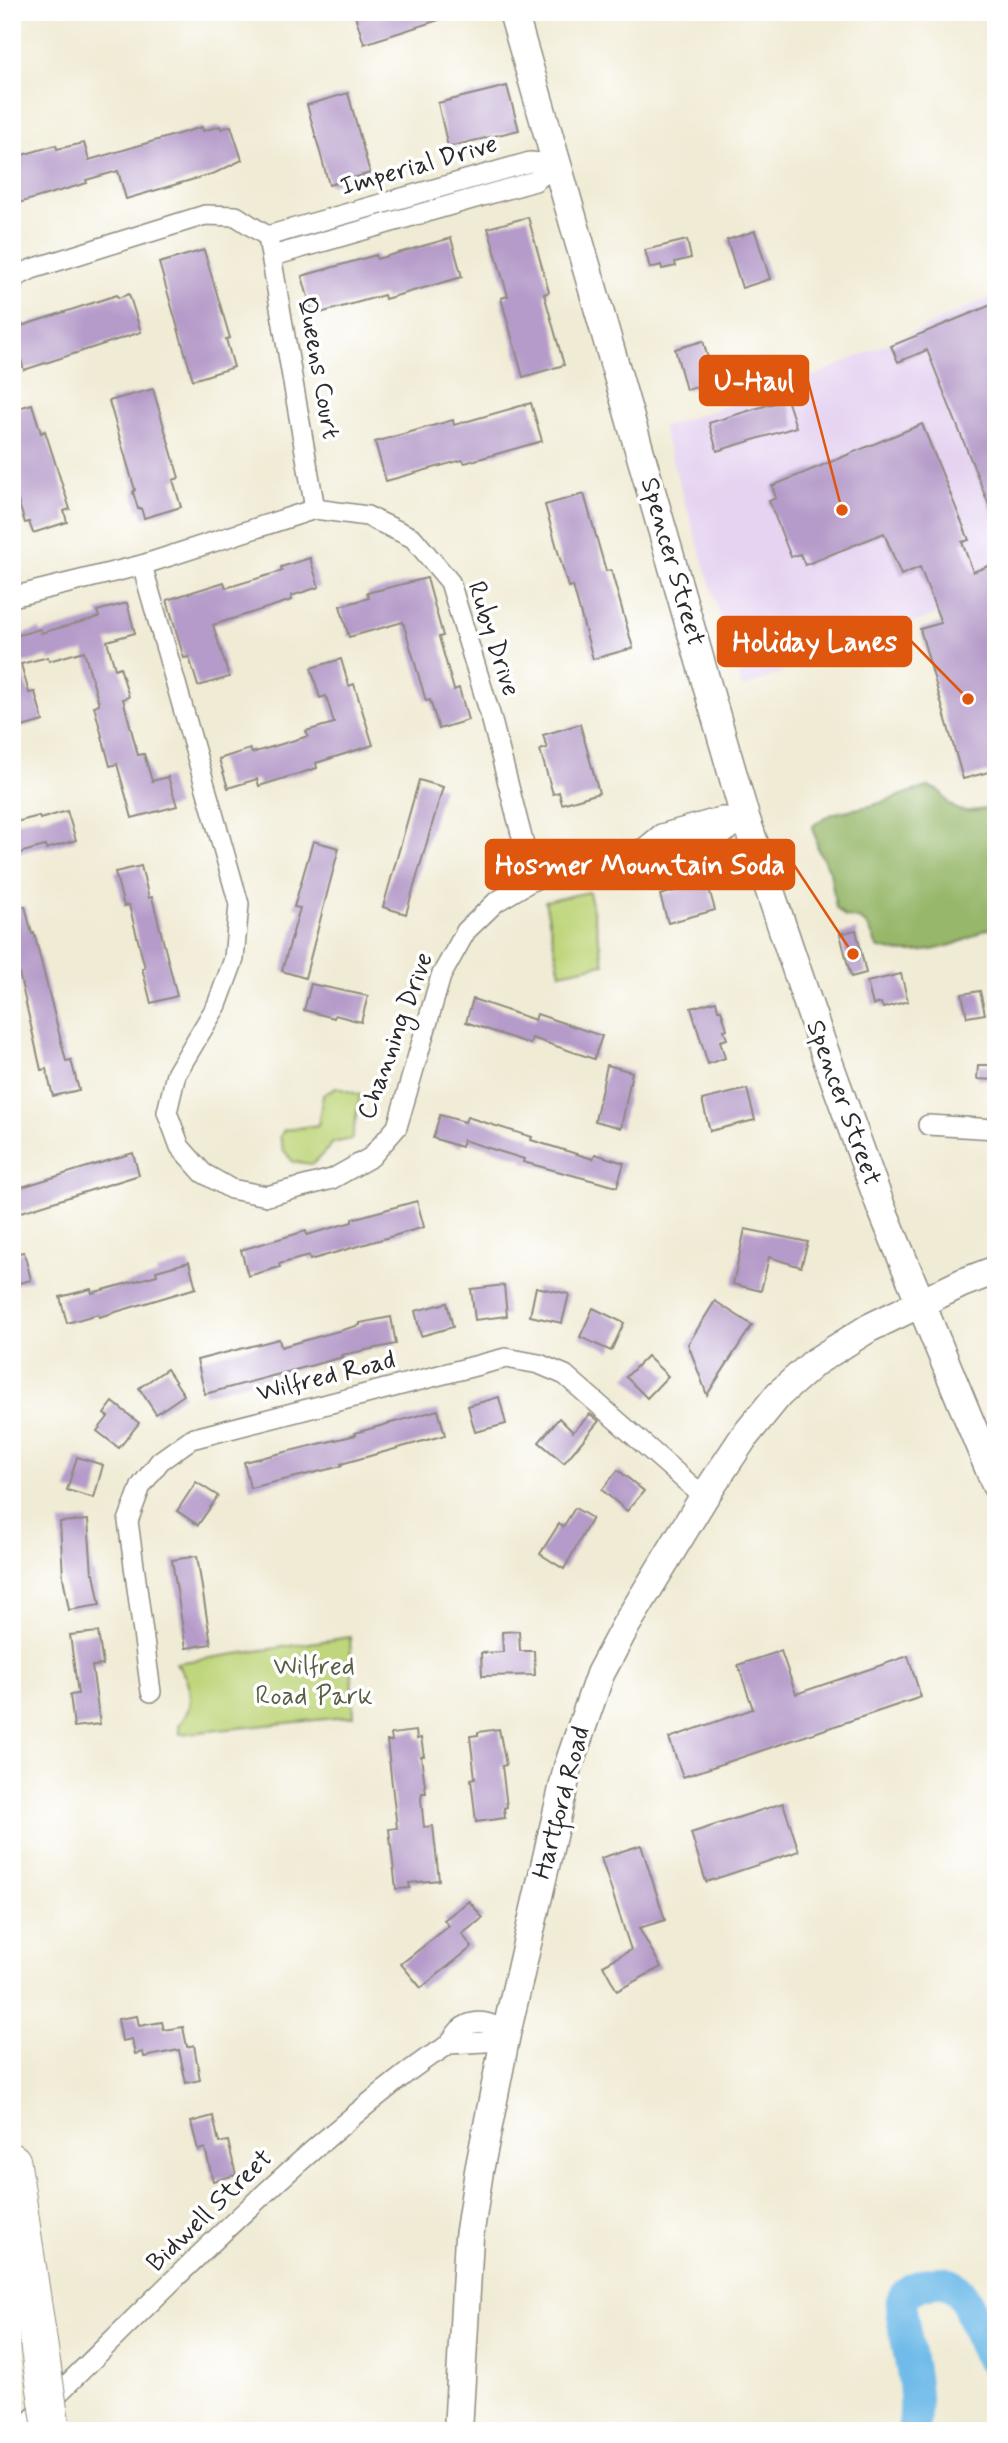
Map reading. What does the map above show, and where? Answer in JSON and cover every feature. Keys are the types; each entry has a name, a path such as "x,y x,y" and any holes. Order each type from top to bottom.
{"highway":[{"path":"12,2162 52,2431"}],"main road":[{"name":"Spencer Street","path":"513,12 746,817 820,1039 881,1207 996,1485"},
{"name":"Hartford Road","path":"458,2429 469,2238 479,2171 506,2034 568,1767 593,1693 626,1625 704,1497 744,1437 779,1394 815,1362 869,1328 996,1270"}],"street":[{"name":"Imperial Drive","path":"267,236 530,162 557,164"},
{"name":"Imperial Drive","path":"273,256 535,181 557,164"},
{"path":"12,279 32,269 205,215 236,216 267,236"},
{"name":"Queens Court","path":"267,236 273,256 315,509"},
{"name":"Ruby Drive","path":"142,565 315,509 367,516 413,538 450,582 491,717 533,880"},
{"path":"12,597 142,565"},
{"name":"Channing Drive","path":"142,565 239,904 234,959 217,1005 176,1074 167,1112 180,1147 203,1172 231,1189 267,1196 332,1179 370,1157 397,1127 441,976 466,931 496,902 533,880 597,864 644,848 661,834 721,817 746,817"},
{"path":"928,1125 996,1129"},
{"name":"Wilfred Road","path":"151,1692 128,1521 141,1486 160,1461 191,1439 506,1358 539,1364 565,1375 704,1497"},
{"name":"Bidwell Street","path":"20,2431 287,2173 352,2116 409,2071 449,2044 455,2033 470,2023 489,2024 506,2034"}],"shaded area":[{"path":"996,295 996,592 742,688 662,427 796,384"}],"green space":[{"path":"929,787 940,791 951,806 963,811 996,807 996,929 933,950 899,952 877,947 864,922 845,917 836,908 830,871 818,850 813,826 833,814 870,806"},
{"path":"589,892 604,964 560,973 545,901"},
{"path":"336,1087 360,1095 352,1139 333,1143 313,1164 293,1162 283,1149 280,1136 284,1130 318,1125 323,1095"},
{"name":"Wilfred Road Park","path":"350,1637 354,1716 180,1734 179,1725 188,1710 190,1694 186,1678 176,1663"}],"building":[{"path":"354,12 454,12 454,15 364,44"},
{"path":"507,86 519,130 448,147 438,103"},
{"path":"348,93 370,173 329,185 307,105"},
{"path":"220,126 221,129 231,126 242,160 215,173 126,199 118,171 12,205 12,158 56,145 57,149 84,143 89,160 202,127 203,131"},
{"path":"528,217 549,292 544,294 564,365 523,377 501,298 508,296 488,228"},
{"path":"755,231 770,279 742,288 727,240"},
{"path":"451,238 462,277 385,299 384,295 313,315 302,276"},
{"path":"687,240 691,258 675,262 676,266 662,269 661,265 650,268 645,250"},
{"path":"204,250 230,338 226,339 234,367 193,380 159,263"},
{"path":"129,294 141,332 24,370 12,329 117,295 118,298"},
{"path":"996,303 995,520 927,350 898,362 891,346"},
{"path":"703,341 715,382 686,390 675,349"},
{"path":"153,389 179,478 173,480 181,507 144,518 141,508 138,509 109,401"},
{"path":"787,399 796,427 717,451 709,423"},
{"path":"531,403 542,441 465,463 462,460 386,481 375,442 453,420 454,425"},
{"path":"32,404 41,433 45,431 70,509 64,511 67,522 33,533 29,522 25,523 12,482 12,410"},
{"path":"922,424 969,540 962,542 973,572 996,563 996,770 963,779 920,629 941,623 920,567 901,575 884,533 805,565 800,554 791,557 769,501 776,498 772,486"},
{"path":"584,494 606,571 611,570 633,648 593,659 573,586 568,587 545,505"},
{"path":"310,558 319,587 291,596 292,600 213,625 229,677 198,686 189,657 184,658 167,600 224,582 226,588 282,571 281,567"},
{"path":"427,578 443,636 439,637 454,690 459,688 468,720 439,729 430,700 426,701 403,622 349,637 340,606 369,598 367,593"},
{"path":"127,603 135,633 107,641 115,669 120,667 129,697 123,699 138,755 144,754 152,781 168,777 177,806 132,818 117,764 110,766 94,706 99,704 84,651 49,661 48,657 21,664 29,693 35,692 43,721 12,730 12,637 40,629 41,633 99,617 97,611"},
{"path":"341,659 349,686 354,684 373,745 316,763 317,768 259,786 257,779 228,788 219,759 250,749 252,753 308,736 306,731 334,723 326,696 320,698 311,668"},
{"path":"580,724 599,793 562,804 559,792 553,794 540,750 547,748 543,735"},
{"path":"419,780 443,787 406,914 383,907"},
{"path":"67,811 76,840 12,855 12,823"},
{"path":"313,841 339,848 305,978 282,971 300,908 294,907"},
{"path":"141,866 149,898 152,897 177,996 151,1003 129,905 124,906 115,872"},
{"path":"707,882 715,910 668,923 660,895"},
{"path":"25,906 66,1061 71,1060 79,1090 53,1096 46,1069 41,1070 12,942 12,909"},
{"path":"856,930 866,973 851,977 840,934"},
{"path":"901,974 908,1001 883,1008 881,1003 873,1005 867,982"},
{"path":"311,984 368,996 361,1022 304,1010"},
{"path":"980,991 985,1014 967,1017 962,994"},
{"path":"473,999 535,1020 537,1014 602,1036 594,1059 532,1038 530,1044 466,1022"},
{"path":"716,1001 727,1029 724,1030 727,1039 720,1041 725,1058 708,1064 691,1008"},
{"path":"607,1065 632,1072 621,1128 595,1121"},
{"path":"978,1065 996,1065 996,1080 977,1079"},
{"path":"747,1089 755,1120 710,1131 702,1100"},
{"path":"440,1115 465,1122 467,1117 593,1159 595,1154 624,1163 617,1187 523,1162 524,1159 463,1140 461,1147 433,1138"},
{"path":"133,1153 139,1175 12,1215 12,1190"},
{"path":"417,1201 424,1227 310,1260 309,1256 279,1264 280,1267 248,1276 241,1250 306,1231 307,1235"},
{"path":"745,1229 808,1242 801,1267 769,1257 761,1291 733,1284"},
{"path":"24,1252 31,1280 12,1285 12,1254"},
{"path":"189,1262 196,1288 99,1317 98,1314 67,1323 60,1297 91,1289 92,1293 157,1275 156,1271"},
{"path":"504,1285 507,1316 475,1320 471,1289"},
{"path":"536,1287 569,1294 562,1323 530,1316"},
{"path":"715,1301 752,1325 707,1395 688,1344"},
{"path":"447,1303 453,1327 421,1336 415,1311"},
{"path":"593,1308 624,1323 611,1351 580,1337"},
{"path":"391,1317 396,1344 342,1355 343,1357 205,1394 197,1360 279,1339 281,1347 360,1323"},
{"path":"647,1356 668,1376 647,1398 626,1377"},
{"path":"167,1369 184,1395 156,1414 139,1388"},
{"path":"499,1397 506,1424 475,1432 468,1406"},
{"path":"113,1402 139,1423 119,1448 97,1431 108,1417 104,1414"},
{"path":"438,1410 445,1435 341,1464 342,1466 250,1488 244,1462 356,1435 355,1433"},
{"path":"590,1414 599,1421 564,1463 539,1442 559,1418 573,1432"},
{"path":"77,1457 103,1465 94,1498 67,1490"},
{"path":"618,1470 644,1491 627,1511 602,1490"},
{"path":"196,1482 218,1496 198,1525 177,1511"},
{"path":"575,1508 592,1518 564,1569 540,1554 559,1524 563,1527"},
{"path":"88,1520 92,1573 100,1605 69,1610 63,1577 60,1522"},
{"path":"197,1556 211,1644 186,1648 172,1560"},
{"path":"519,1631 520,1651 534,1651 535,1675 482,1676 481,1653 503,1652 502,1632"},
{"path":"98,1632 103,1665 92,1666 100,1724 74,1727 70,1695 78,1694 70,1635"},
{"path":"781,1651 796,1694 908,1656 921,1697 683,1777 669,1738 753,1709 738,1665"},
{"path":"499,1729 506,1765 502,1766 507,1807 504,1808 505,1818 476,1822 470,1736"},
{"path":"416,1731 417,1739 421,1738 424,1756 421,1756 426,1793 422,1793 421,1799 424,1827 433,1826 439,1880 409,1883 410,1888 396,1889 389,1829 397,1828 387,1741 392,1741 391,1734"},
{"path":"783,1803 799,1851 706,1882 691,1833"},
{"path":"641,1845 665,1920 639,1928 661,1967 617,1991 603,1965 631,1950 601,1858"},
{"path":"469,1901 483,1918 462,1934 472,1947 421,1988 401,1964 449,1926 444,1920"},
{"path":"137,2016 139,2026 162,2022 164,2030 183,2027 187,2047 194,2045 200,2080 186,2083 179,2050 144,2057 143,2052 135,2054 132,2039 122,2041 118,2019"},
{"path":"213,2116 219,2143 228,2141 236,2175 213,2181 205,2148 198,2150 191,2122"}],"waterway":[{"path":"913,2431 914,2384 901,2308 903,2298 909,2291 936,2282 951,2285 961,2294 968,2306 987,2352 996,2364"}],"place":[{"name":"U-Haul","path":"842,510"},
{"name":"Holiday Lanes","path":"968,699"},
{"name":"Hosmer Mountain Soda","path":"853,954"}]}
